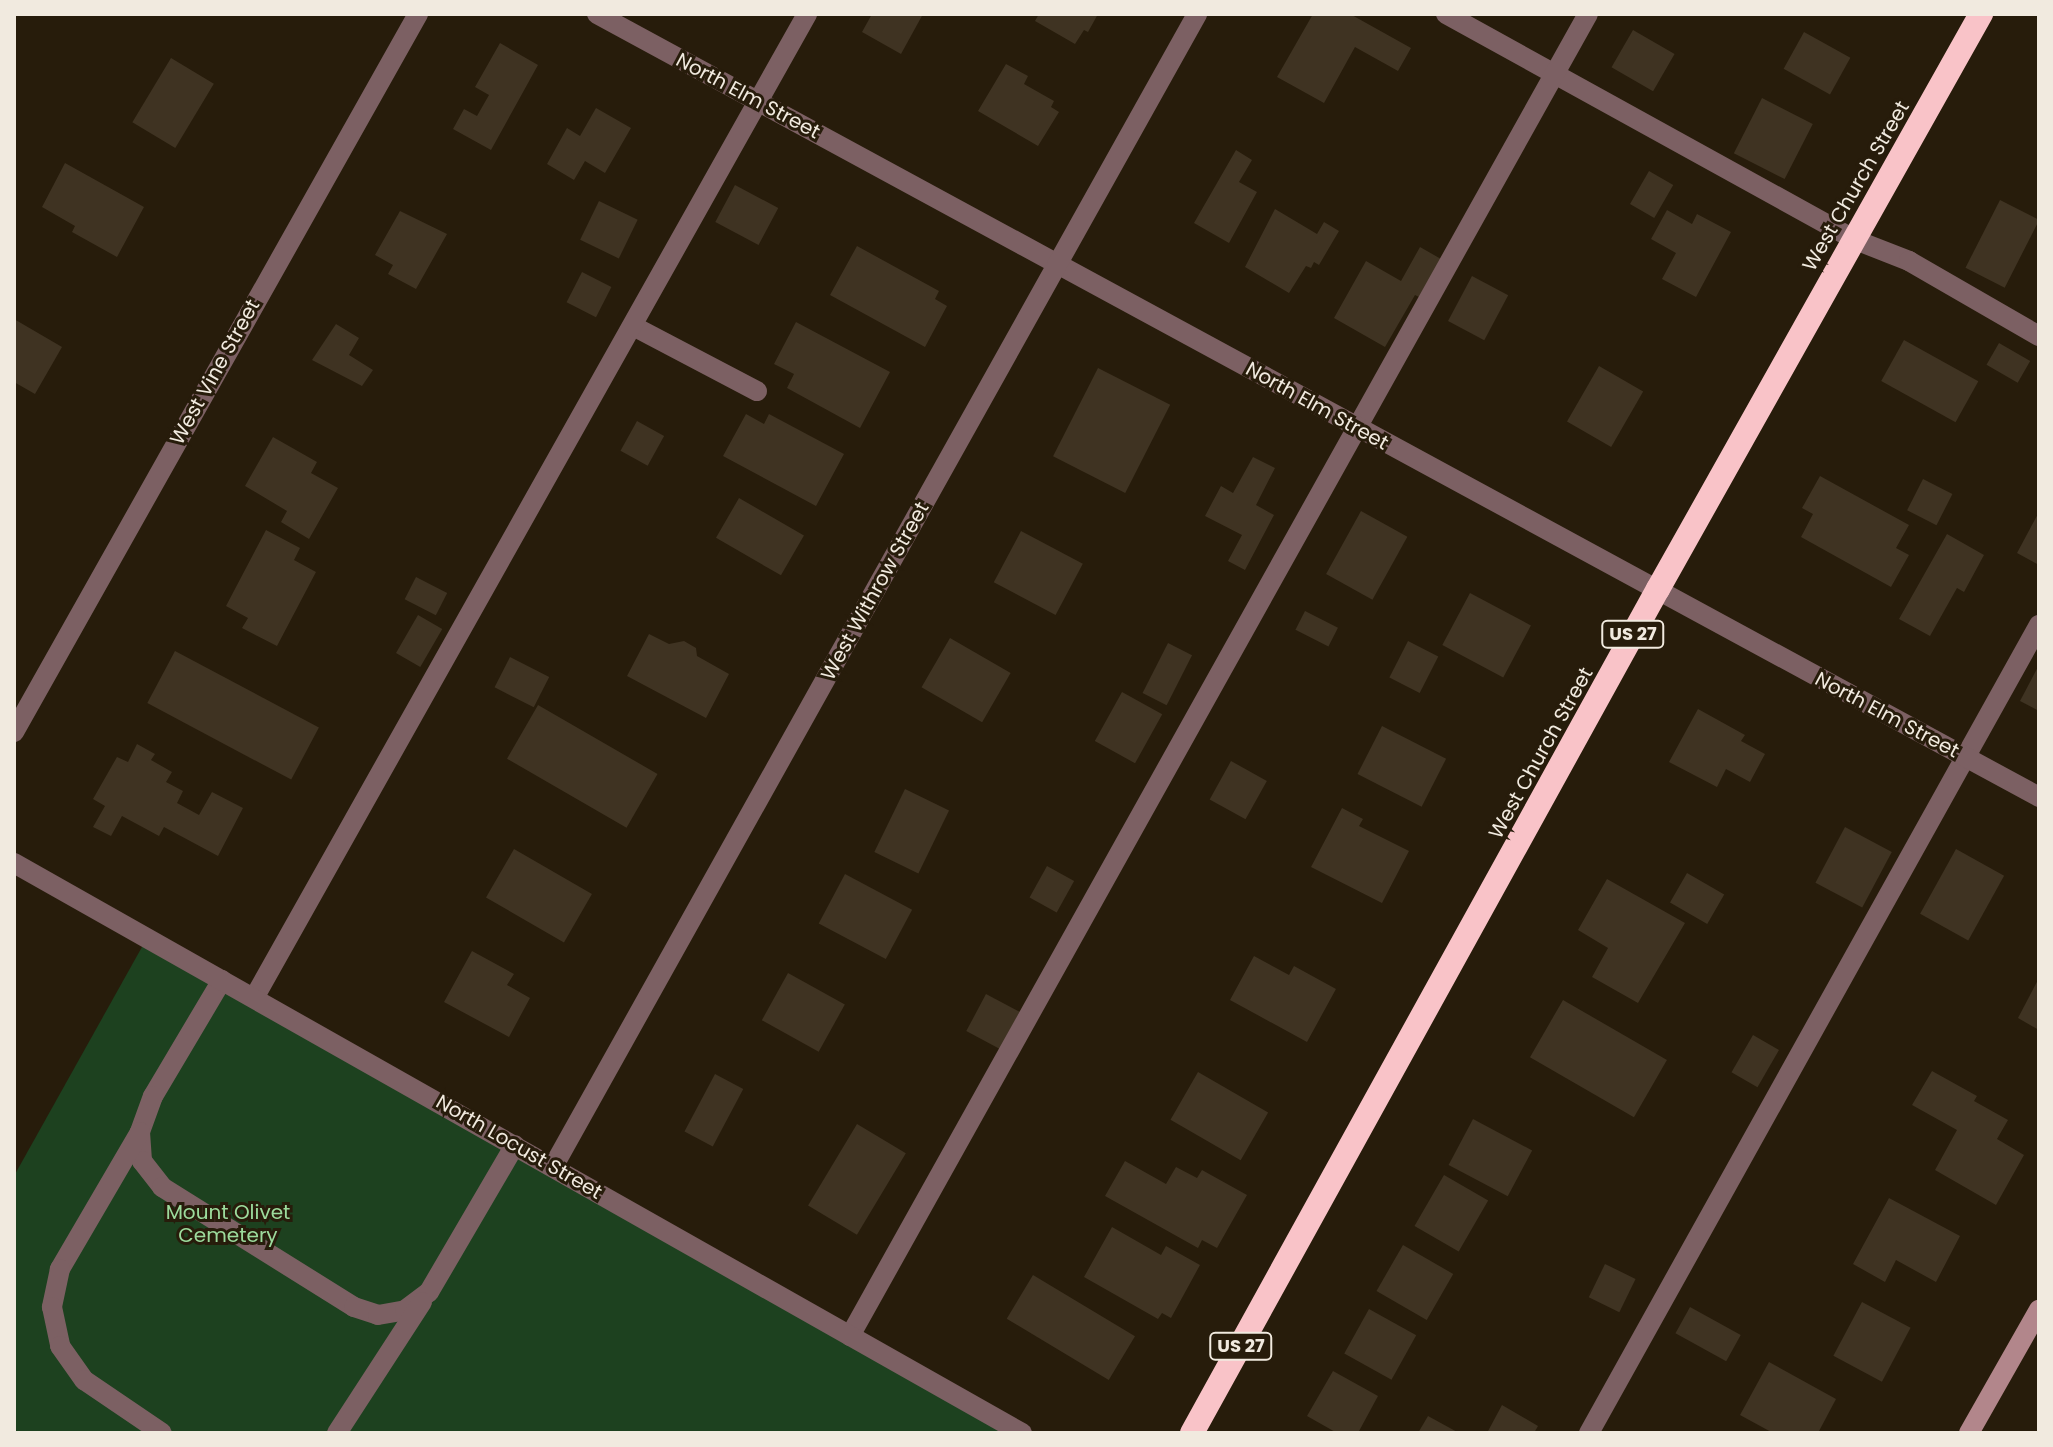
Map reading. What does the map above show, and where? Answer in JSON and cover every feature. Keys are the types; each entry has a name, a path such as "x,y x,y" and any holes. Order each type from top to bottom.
{"highway":[{"name":"West Church Street","path":"1192,1433 1658,589 1981,14"}],"street":[{"name":"West Vine Street","path":"14,732 418,14"},
{"name":"North Elm Street","path":"597,14 2039,797"},
{"path":"254,998 807,14"},
{"name":"West Withrow Street","path":"553,1167 1197,14"},
{"path":"1446,14 1853,239 1909,261 2039,336"},
{"path":"850,1336 1588,14"},
{"path":"633,326 757,391"},
{"path":"1589,1433 2039,625"},
{"name":"North Locust Street","path":"14,863 1022,1433"},
{"path":"162,1433 84,1380 60,1346 52,1307 60,1269 140,1132 153,1096 222,980"},
{"path":"140,1132 142,1161 162,1187 354,1307 378,1315 405,1310 429,1292"},
{"path":"337,1433 429,1292 515,1145"},
{"path":"1969,1433 2039,1310"}],"green space":[{"name":"Mount Olivet Cemetery","path":"147,938 1022,1433 14,1433 14,1176"}],"building":[{"path":"872,14 923,14 901,54 862,32"},
{"path":"1039,14 1098,14 1088,32 1084,30 1075,44 1035,21"},
{"path":"1313,14 1350,14 1411,48 1398,71 1355,47 1324,103 1277,77"},
{"path":"1633,30 1675,54 1653,91 1612,67"},
{"path":"1804,32 1850,58 1830,94 1784,69"},
{"path":"500,43 538,65 491,150 453,129 464,109 477,116 489,95 475,87"},
{"path":"171,58 214,84 175,148 132,122"},
{"path":"1006,64 1028,76 1024,84 1054,101 1051,107 1059,112 1038,146 978,111"},
{"path":"1762,98 1813,124 1785,179 1734,153"},
{"path":"596,108 631,128 605,173 585,161 574,180 547,164 567,128 580,136"},
{"path":"1236,150 1252,160 1239,182 1257,192 1229,243 1194,223"},
{"path":"65,163 144,207 117,257 72,232 75,226 42,207"},
{"path":"1649,171 1673,185 1654,218 1630,204"},
{"path":"735,185 778,208 759,245 715,222"},
{"path":"2000,200 2039,220 2005,288 1965,268"},
{"path":"599,201 638,220 619,258 580,240"},
{"path":"1275,209 1317,234 1324,222 1339,231 1319,265 1314,262 1311,268 1306,266 1289,293 1245,267"},
{"path":"1667,210 1692,224 1697,214 1731,232 1696,297 1662,279 1676,253 1651,239"},
{"path":"400,211 447,234 416,289 388,274 393,265 375,255"},
{"path":"857,246 939,291 935,299 947,306 925,347 830,295"},
{"path":"1420,247 1441,259 1419,297 1415,295 1385,347 1334,318 1366,261 1401,281"},
{"path":"582,272 611,287 596,317 567,302"},
{"path":"1472,276 1508,295 1484,340 1448,321"},
{"path":"14,319 62,347 35,394 14,382"},
{"path":"796,322 890,372 860,428 787,388 794,374 774,364"},
{"path":"336,324 359,338 349,355 373,370 362,386 312,360"},
{"path":"1904,340 1978,381 1956,422 1881,381"},
{"path":"1999,343 2030,361 2018,383 1986,365"},
{"path":"1599,366 1643,392 1611,447 1567,421"},
{"path":"1098,368 1170,405 1125,493 1053,456"},
{"path":"746,414 764,424 769,414 844,454 816,506 723,456"},
{"path":"637,421 664,436 648,466 621,451"},
{"path":"273,437 317,462 311,473 338,488 309,539 281,522 287,511 245,486"},
{"path":"1253,457 1275,468 1256,505 1274,515 1245,570 1228,561 1242,535 1205,516 1221,486 1233,493"},
{"path":"1820,476 1909,525 1896,548 1909,555 1891,587 1801,537 1813,514 1802,508"},
{"path":"1923,479 1952,494 1937,525 1907,510"},
{"path":"739,498 804,536 781,575 716,538"},
{"path":"1361,511 1407,537 1372,600 1326,574"},
{"path":"2039,512 2039,565 2017,553"},
{"path":"266,530 300,548 294,560 316,572 277,646 242,628 248,618 226,606"},
{"path":"1021,531 1083,564 1056,615 994,582"},
{"path":"1947,534 1984,555 1964,592 1957,588 1930,636 1899,619"},
{"path":"416,577 447,593 436,615 405,599"},
{"path":"1470,593 1531,625 1503,677 1442,645"},
{"path":"1305,611 1338,628 1328,647 1295,630"},
{"path":"418,615 442,629 420,667 396,653"},
{"path":"649,634 669,644 684,641 696,648 697,656 729,674 706,718 627,676"},
{"path":"950,638 1011,673 982,722 922,687"},
{"path":"1408,641 1438,656 1420,693 1389,678"},
{"path":"1168,643 1192,655 1167,705 1143,693"},
{"path":"175,651 319,728 291,780 147,703"},
{"path":"510,657 549,677 534,707 495,687"},
{"path":"2039,665 2039,711 2020,701"},
{"path":"1122,692 1162,714 1135,763 1095,741"},
{"path":"538,705 658,774 627,828 507,759"},
{"path":"1698,709 1745,735 1741,741 1765,754 1750,782 1726,769 1717,787 1669,762"},
{"path":"1382,726 1446,759 1422,807 1357,774"},
{"path":"137,744 155,754 151,760 172,772 166,782 183,791 177,803 199,815 212,792 243,808 218,856 164,827 159,836 122,816 111,836 93,827 105,806 93,799 117,757 128,762"},
{"path":"1231,761 1267,781 1246,819 1210,799"},
{"path":"905,789 949,810 918,873 874,852"},
{"path":"1342,808 1363,819 1359,826 1409,851 1382,903 1311,867"},
{"path":"1845,827 1892,852 1862,908 1815,883"},
{"path":"514,849 592,894 564,942 486,897"},
{"path":"1956,849 2004,876 1968,940 1920,914"},
{"path":"1047,866 1074,881 1057,913 1030,897"},
{"path":"1687,873 1724,894 1707,924 1670,902"},
{"path":"845,874 912,910 886,959 819,923"},
{"path":"1607,879 1685,923 1638,1003 1592,977 1608,948 1578,930"},
{"path":"472,951 514,974 507,985 530,998 509,1037 444,1002"},
{"path":"1254,956 1289,975 1294,966 1336,989 1307,1042 1230,1000"},
{"path":"788,973 845,1005 819,1052 762,1020"},
{"path":"2039,978 2039,1030 2018,1018"},
{"path":"986,994 1020,1012 1000,1049 966,1031"},
{"path":"1563,1000 1667,1060 1634,1117 1530,1057"},
{"path":"1753,1035 1779,1050 1757,1087 1732,1072"},
{"path":"1932,1071 1977,1096 1974,1101 2008,1120 1997,1139 2024,1155 1996,1205 1935,1170 1957,1130 1912,1105"},
{"path":"1198,1072 1268,1112 1241,1160 1170,1120"},
{"path":"715,1074 743,1089 713,1146 684,1131"},
{"path":"1473,1119 1532,1150 1508,1196 1449,1165"},
{"path":"857,1124 906,1153 857,1235 808,1205"},
{"path":"1125,1161 1166,1184 1176,1167 1197,1178 1202,1170 1247,1195 1217,1248 1202,1240 1198,1248 1105,1196"},
{"path":"1444,1175 1488,1200 1459,1252 1414,1226"},
{"path":"1889,1198 1960,1236 1936,1282 1896,1260 1885,1282 1853,1264"},
{"path":"1112,1227 1161,1255 1166,1246 1200,1265 1171,1318 1162,1313 1158,1319 1084,1277"},
{"path":"1403,1245 1453,1274 1427,1320 1376,1291"},
{"path":"1605,1264 1636,1279 1619,1312 1589,1297"},
{"path":"1033,1275 1135,1336 1109,1380 1007,1319"},
{"path":"1862,1302 1911,1328 1882,1382 1833,1356"},
{"path":"1690,1307 1741,1335 1726,1361 1675,1333"},
{"path":"1369,1309 1416,1335 1392,1380 1344,1354"},
{"path":"1769,1362 1836,1399 1818,1433 1773,1433 1740,1415"},
{"path":"1333,1371 1378,1396 1358,1433 1337,1433 1307,1416"},
{"path":"1502,1405 1538,1426 1534,1433 1487,1433"},
{"path":"1428,1416 1459,1433 1418,1433"}]}
